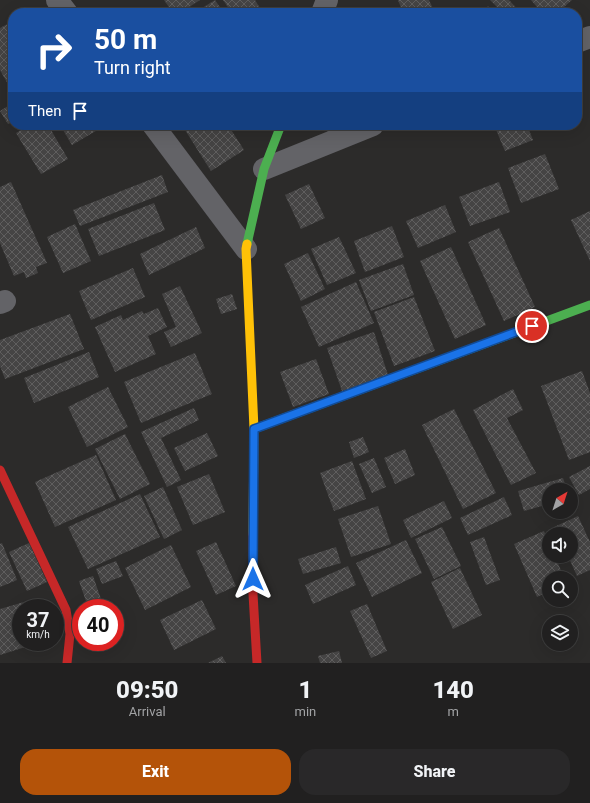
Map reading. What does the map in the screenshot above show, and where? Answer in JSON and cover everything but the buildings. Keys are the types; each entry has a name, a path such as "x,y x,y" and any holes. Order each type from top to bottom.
{"street":[{"path":"57,0 63,8"},
{"path":"157,130 246,249"},
{"path":"257,663 253,594 254,429 246,249 264,169 279,130"},
{"path":"264,169 361,130"},
{"path":"254,429 590,305"},
{"path":"0,470 66,610 70,634 67,663"}],"traffic: fast":[{"path":"247,244 264,169 279,130"},
{"path":"254,429 590,305"}],"traffic: slow":[{"path":"247,244 254,429 253,534"}],"traffic: jam":[{"path":"0,470 66,610 70,634 67,663"},
{"path":"253,534 253,594 257,663"}],"route":[{"path":"253,579 254,429 532,326"}]}
